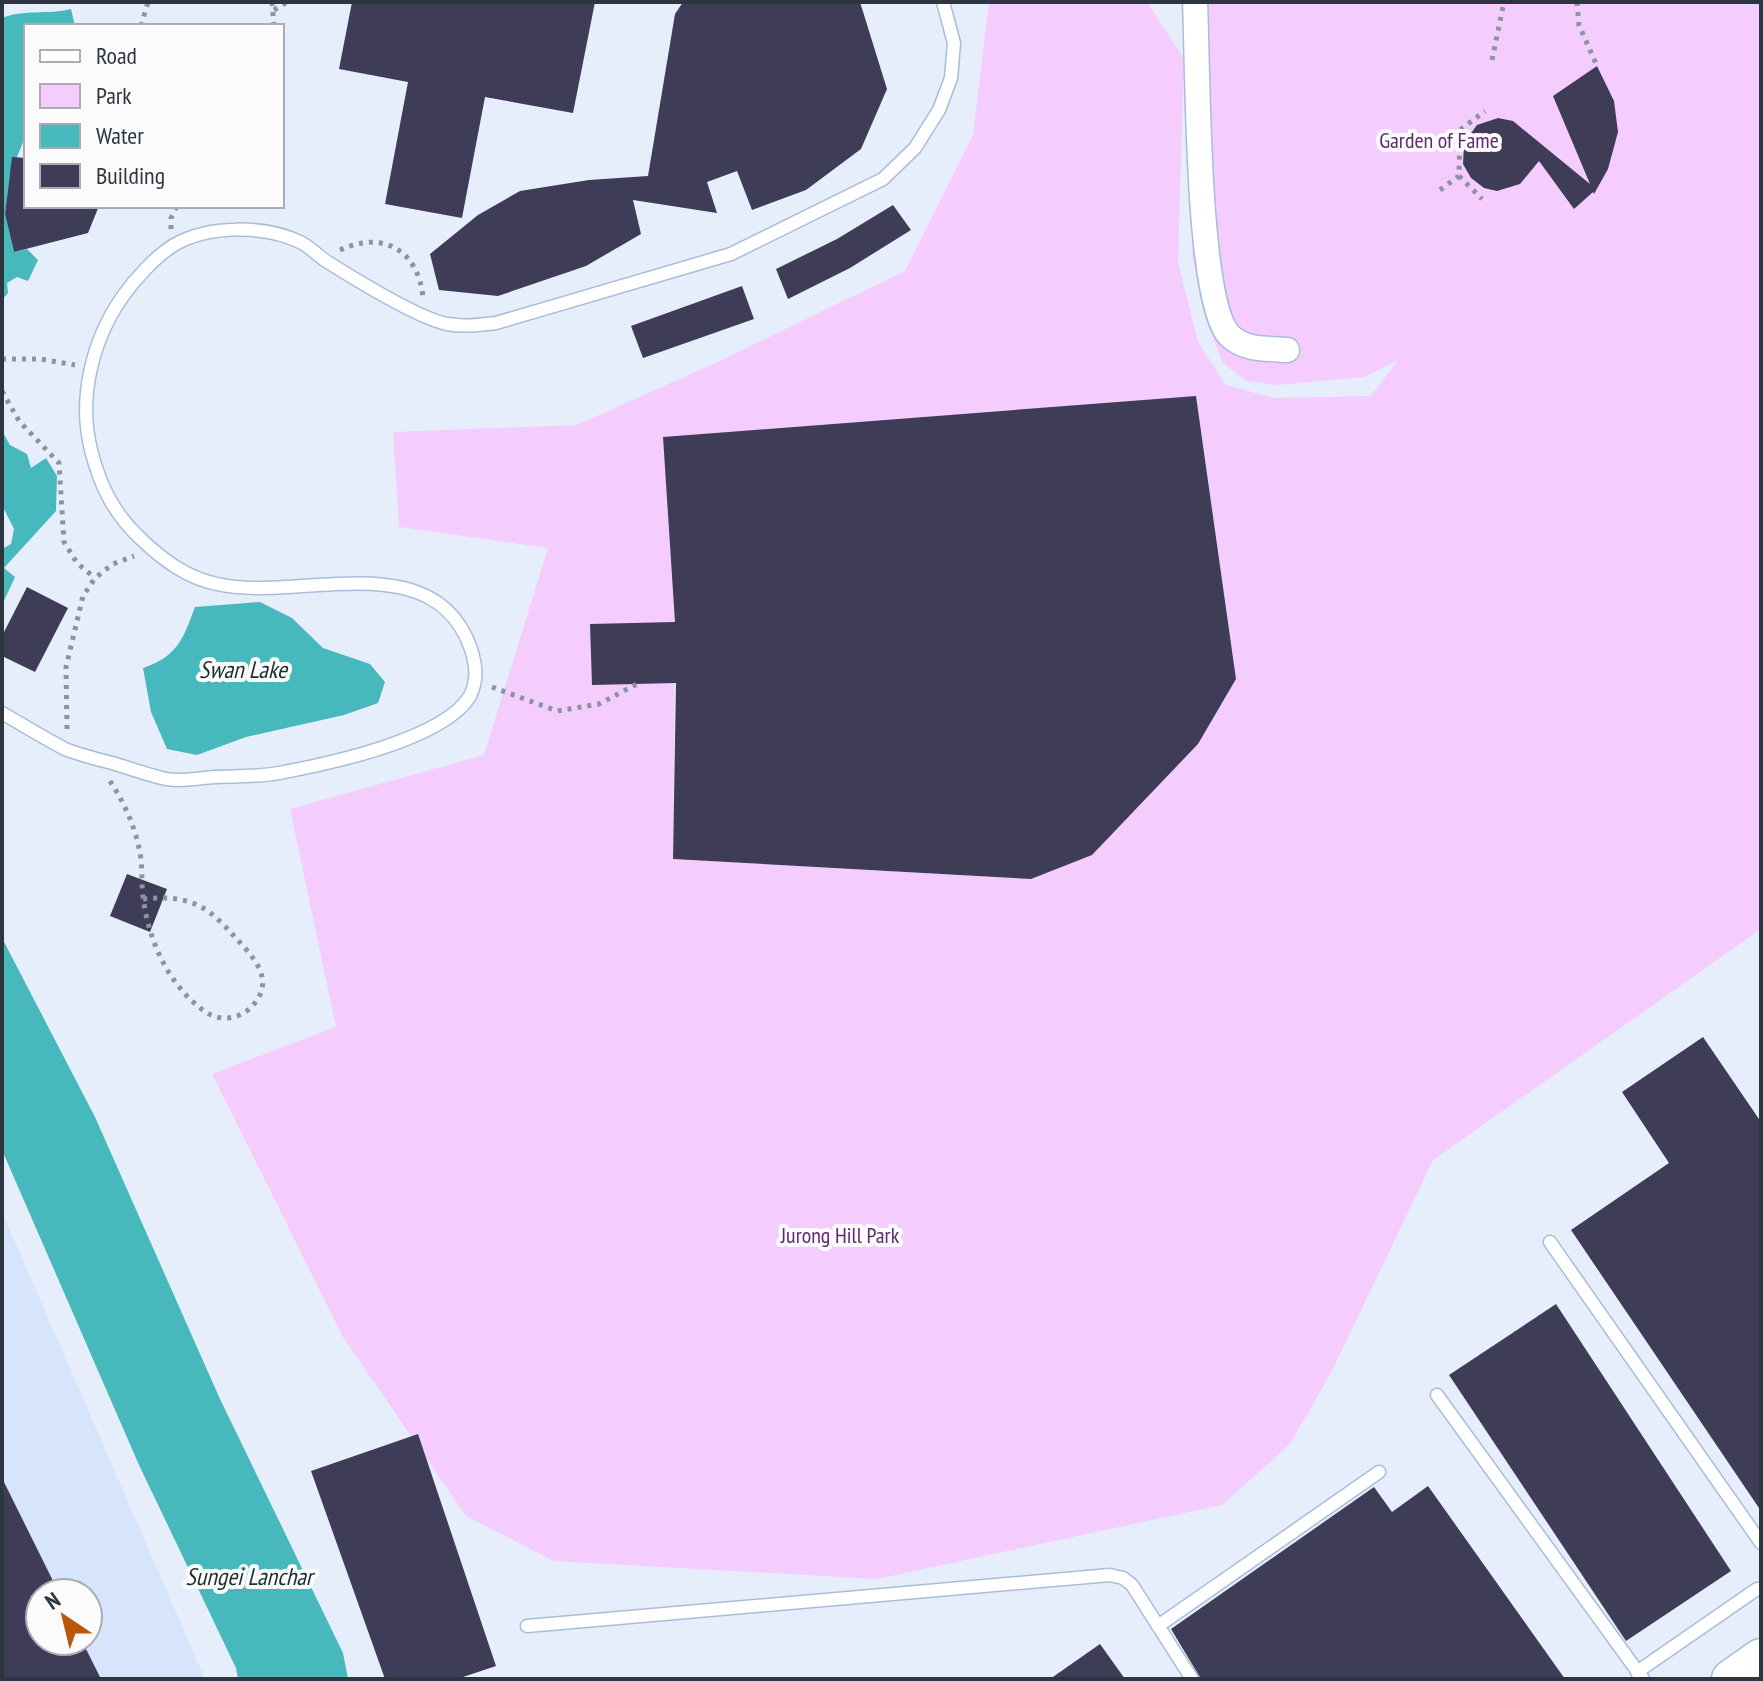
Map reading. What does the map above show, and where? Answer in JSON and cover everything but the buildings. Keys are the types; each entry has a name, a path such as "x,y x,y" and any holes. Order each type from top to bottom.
{"main road":[{"path":"1731,1679 1761,1658"}],"street":[{"path":"1195,2 1206,253 1217,312 1228,334 1247,347 1287,350"}],"lane":[{"path":"2,713 68,750 169,780 276,774 387,747 426,731 461,706 470,695 476,667 465,634 439,604 413,590 390,584 218,585 183,572 152,550 121,520 99,479 86,421 85,399 101,340 123,297 173,245 204,233 270,232 301,242 327,261 419,314 444,323 469,326 496,323 592,297 731,254 883,179 915,148 939,110 951,78 954,43 943,2"},
{"path":"1550,1242 1761,1543"},
{"path":"1437,1395 1640,1675 1757,1589"},
{"path":"1158,1626 1379,1472"},
{"path":"527,1626 1110,1575 1123,1578 1132,1585 1192,1679"}],"path":[{"path":"142,24 148,2"},
{"path":"272,2 274,24"},
{"path":"274,10 287,2"},
{"path":"1492,60 1504,2"},
{"path":"1577,2 1579,25 1597,66"},
{"path":"1482,199 1459,176 1460,130 1485,111"},
{"path":"1440,190 1459,176"},
{"path":"327,261 339,250 355,243 372,241 388,244 403,253 414,265 421,281 423,297 419,314"},
{"path":"2,359 40,359 91,368"},
{"path":"2,391 19,421 59,463 64,542 77,563 95,578"},
{"path":"68,750 66,667 83,596 95,578 113,564 152,550"},
{"path":"475,681 557,711 599,704 637,684"},
{"path":"95,758 123,800 139,848 143,899 154,946 179,988 214,1017 226,1018 248,1010 256,1002 261,991 260,968 255,958 221,922 203,908 183,900 163,897 143,899"}],"shaded area":[{"path":"2,1212 205,1679 2,1679"}],"green space":[{"name":"Jurong Hill Park","path":"989,2 1147,2 1184,59 1178,262 1198,342 1226,385 1274,398 1371,396 1398,360 1365,377 1277,385 1246,381 1223,363 1206,319 1192,255 1197,50 1190,2 1761,2 1761,929 1433,1160 1332,1371 1290,1444 1222,1505 877,1579 554,1561 466,1516 343,1337 212,1074 336,1027 290,809 484,755 548,548 399,527 393,432 577,425 720,361 905,271 973,135","holes":["1196,396 1236,679 1198,744 1092,855 1031,879 673,859 675,622"]}],"water":[{"path":"71,9 75,24 24,24 24,140 10,174 5,214 14,252 27,249 38,260 28,281 17,277 7,283 8,293 2,300 2,18"},
{"path":"2,431 10,445 27,454 31,468 46,458 57,476 56,511 4,568 15,577 2,605 2,549 11,544 14,529 2,505"},
{"name":"Swan Lake","path":"260,602 292,618 323,648 370,664 385,682 378,703 344,715 246,737 197,755 167,749 151,712 143,668 164,658 178,645 195,607"},
{"name":"Sungei Lanchar","path":"2,938 95,1117 220,1399 343,1653 348,1679 238,1679 236,1668 139,1465 2,1150"}],"park label":[{"name":"Garden of Fame","path":"1439,140"}]}
